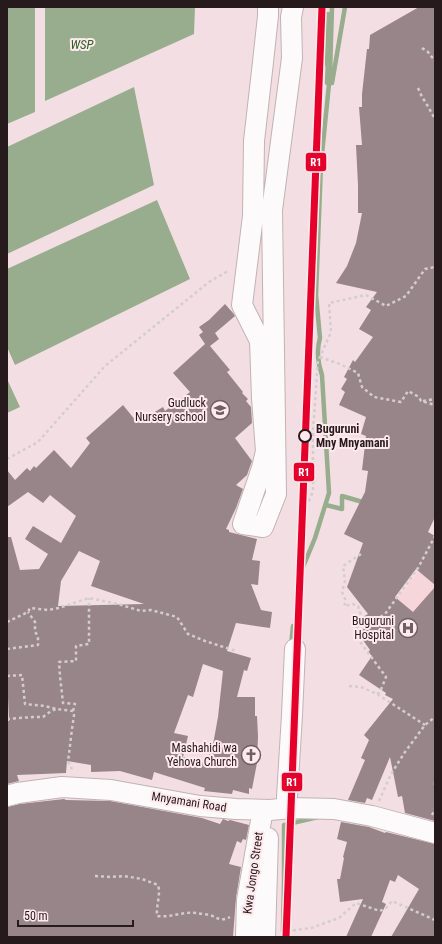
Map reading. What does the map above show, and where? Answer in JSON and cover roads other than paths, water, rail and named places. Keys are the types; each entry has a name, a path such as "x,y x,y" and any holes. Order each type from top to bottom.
{"street":[{"path":"268,7 254,141 253,216 242,305 260,341 266,450 262,468 243,524 263,527 276,494 272,210 292,58 291,10"},
{"path":"273,809 292,715 295,649"},
{"name":"Mnyamani Road","path":"7,796 18,793 70,788 111,790 200,806 236,809 334,809 372,816 435,833"},
{"name":"Kwa Jongo Street","path":"246,937 247,900 261,821 273,809"},
{"name":"Kwa Jongo Street","path":"270,936 273,809"}],"water":[{"name":"WSP","path":"7,7 35,7 35,112 7,124"},
{"name":"WSP","path":"45,7 195,7 194,34 45,101"},
{"path":"134,87 154,185 7,254 7,147"},
{"path":"157,200 190,279 15,365 7,347 7,269"},
{"path":"7,379 20,407 7,413"}],"waterway":[{"path":"297,611 301,572 315,538 329,493 322,375 318,357 320,338 316,295 321,164 330,74 332,7"},
{"path":"332,83 345,7"},
{"path":"327,65 328,14"},
{"path":"327,83 328,62"},
{"path":"326,505 342,509 342,496 366,503"},
{"path":"291,646 293,626"},
{"path":"289,937 283,931 284,825 318,817"}],"place":[{"name":"Gudluck Nursery school","path":"220,410"},
{"name":"Buguruni Mny Mnyamani","path":"305,436"},
{"name":"Buguruni Hospital","path":"408,628"},
{"name":"Mashahidi wa Yehova Church","path":"251,755"}]}
